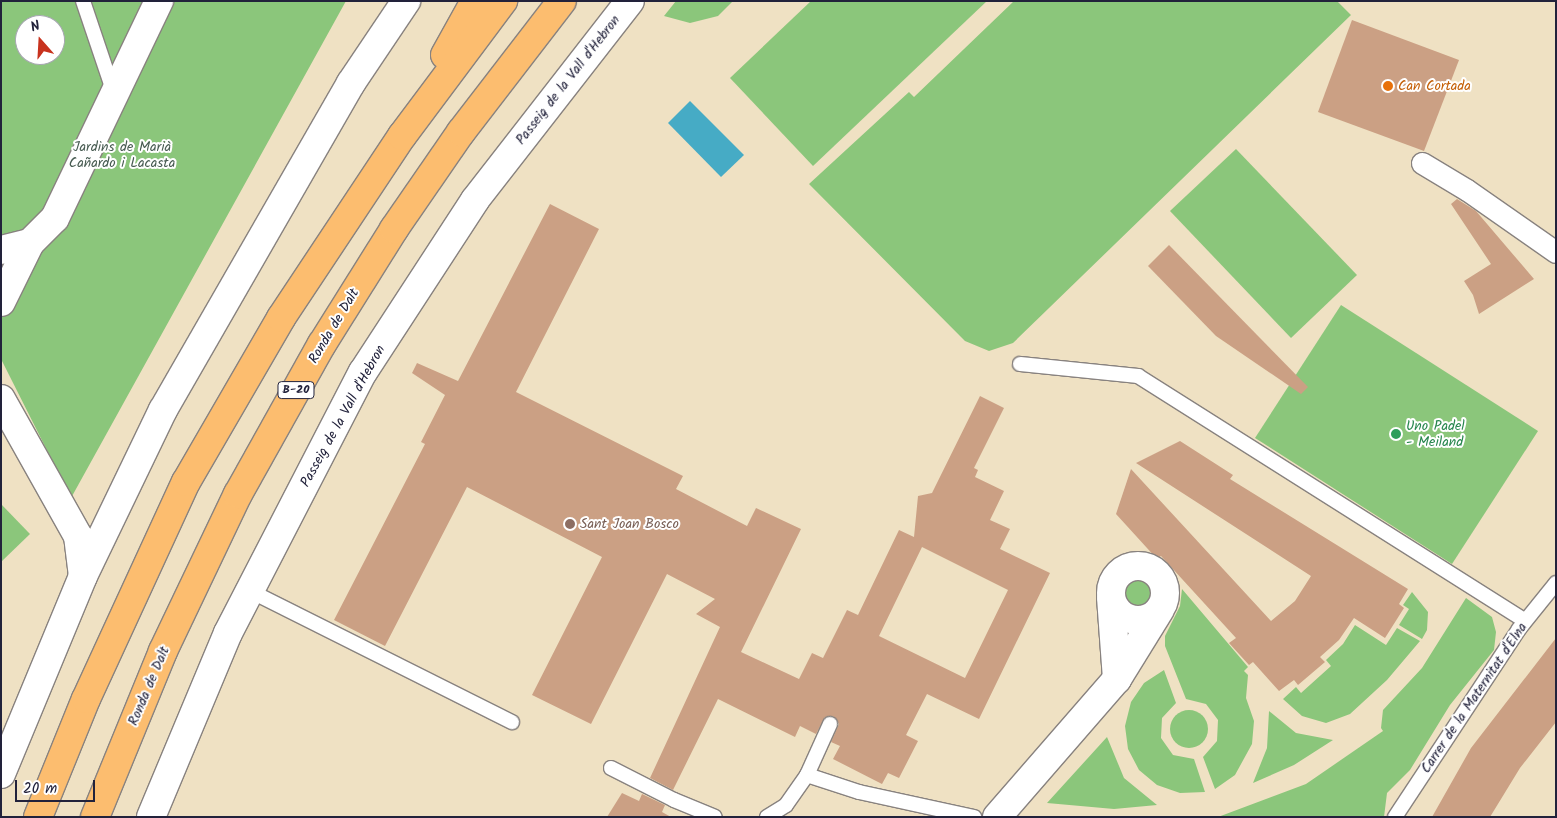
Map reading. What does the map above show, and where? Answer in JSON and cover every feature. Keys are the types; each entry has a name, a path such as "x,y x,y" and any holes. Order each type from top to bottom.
{"highway":[{"path":"392,150 475,1"},
{"path":"38,817 86,700 186,482 281,318 392,150 503,1"},
{"name":"Ronda de Dalt","path":"95,817 163,651 234,503 322,344 394,229 461,132 562,1"}],"street":[{"path":"1,302 30,243 55,218 160,1"},
{"path":"1,774 83,576 163,410 350,83 406,1"},
{"name":"Passeig de la Vall d'Hebron","path":"151,817 228,633 369,363 475,200 592,46 630,1"},
{"path":"1422,163 1467,190 1556,252"},
{"path":"1,250 30,243"},
{"path":"1,399 78,536 83,576"},
{"path":"997,817 1117,679 1159,611 1166,595 1165,587 1156,572 1147,567 1129,567 1121,572 1111,588 1117,679"},
{"path":"1111,598 1115,607 1128,618 1144,620 1159,611"}],"lane":[{"path":"83,1 115,95"},
{"path":"1020,364 1138,376 1525,621"},
{"name":"Carrer de la Maternitat d'Elna","path":"1395,817 1525,621 1556,582"},
{"path":"250,591 512,722"},
{"path":"767,817 786,805 807,775 830,724"},
{"path":"611,768 674,800 715,817"},
{"path":"807,775 859,792 974,817"}],"green space":[{"name":"Jardins de Marià Cañardo i Lacasta","path":"1,1 346,1 71,498 1,359"},
{"path":"676,1 733,1 718,16 690,23 664,16"},
{"path":"811,1 987,1 813,166 730,78"},
{"path":"1014,1 1337,1 1351,15 1013,343 989,351 965,341 809,184 909,92 914,97"},
{"path":"1236,149 1357,275 1291,338 1170,211"},
{"name":"Uno Padel - Meiland","path":"1341,305 1538,431 1452,564 1255,438"},
{"path":"1,504 30,534 1,562"},
{"path":"1140,574 1153,580 1159,593 1153,606 1140,612 1127,606 1121,593 1127,580"},
{"path":"1182,589 1248,667 1244,671 1248,675 1246,698 1254,721 1252,744 1235,775 1215,789 1203,757 1217,741 1218,720 1206,704 1186,699 1165,646 1165,636 1180,606"},
{"path":"1412,592 1428,612 1427,630 1422,639 1399,625 1409,609 1403,605"},
{"path":"1466,598 1492,617 1496,632 1494,650 1450,705 1410,770 1387,793 1384,817 1218,817 1306,784 1383,731 1381,728 1383,710 1422,668"},
{"path":"1355,625 1386,645 1397,628 1420,641 1387,680 1350,714 1326,723 1302,716 1283,699 1296,687 1301,693 1331,666 1326,660 1343,644"},
{"path":"1164,670 1176,703 1162,718 1161,738 1173,755 1194,759 1205,792 1180,793 1157,785 1139,770 1128,749 1125,726 1131,702 1144,683"},
{"path":"1189,710 1203,715 1208,729 1203,743 1189,748 1175,743 1170,729 1175,715"},
{"path":"1269,711 1296,733 1333,740 1294,765 1253,783 1267,748"},
{"path":"1107,737 1124,778 1157,805 1114,809 1047,803"}],"water":[{"path":"690,101 744,155 721,177 668,123"}],"building":[{"name":"Can Cortada","path":"1352,20 1459,60 1424,151 1318,112"},
{"path":"1457,199 1476,211 1534,279 1479,314 1473,295 1464,281 1491,264 1451,204"},
{"path":"550,204 599,229 516,392 683,476 676,489 747,526 756,508 801,529 741,652 799,679 812,653 823,658 847,610 858,615 899,530 914,537 918,496 932,493 980,396 1004,408 974,468 978,470 975,477 1004,491 990,520 1010,529 1000,549 1050,573 979,719 927,694 906,735 918,741 899,778 888,773 882,784 833,759 840,746 831,742 839,724 833,716 825,717 816,734 800,726 795,737 718,699 673,790 650,778 720,627 696,614 715,599 667,574 591,724 532,695 602,557 467,487 385,646 334,620 425,444 421,442 445,395 412,373 417,363 458,381","holes":["922,547 1008,590 965,678 879,636"]},
{"path":"1169,245 1308,387 1301,394 1216,336 1148,266"},
{"path":"1180,441 1233,475 1230,479 1408,589 1399,604 1404,608 1385,638 1354,618 1339,640 1320,657 1325,662 1298,685 1294,680 1279,691 1253,662 1249,665 1229,643 1236,638 1161,556 1157,559 1116,514 1131,469 1271,621 1295,601 1311,576 1136,463"},
{"path":"1556,638 1556,722 1520,768 1490,817 1432,817 1471,748"},
{"path":"622,793 639,801 642,794 665,805 662,812 671,817 607,817"}],"place":[{"name":"Can Cortada","path":"1388,86"},
{"name":"Uno Padel - Meiland","path":"1396,434"},
{"name":"Sant Joan Bosco","path":"570,524"}]}
